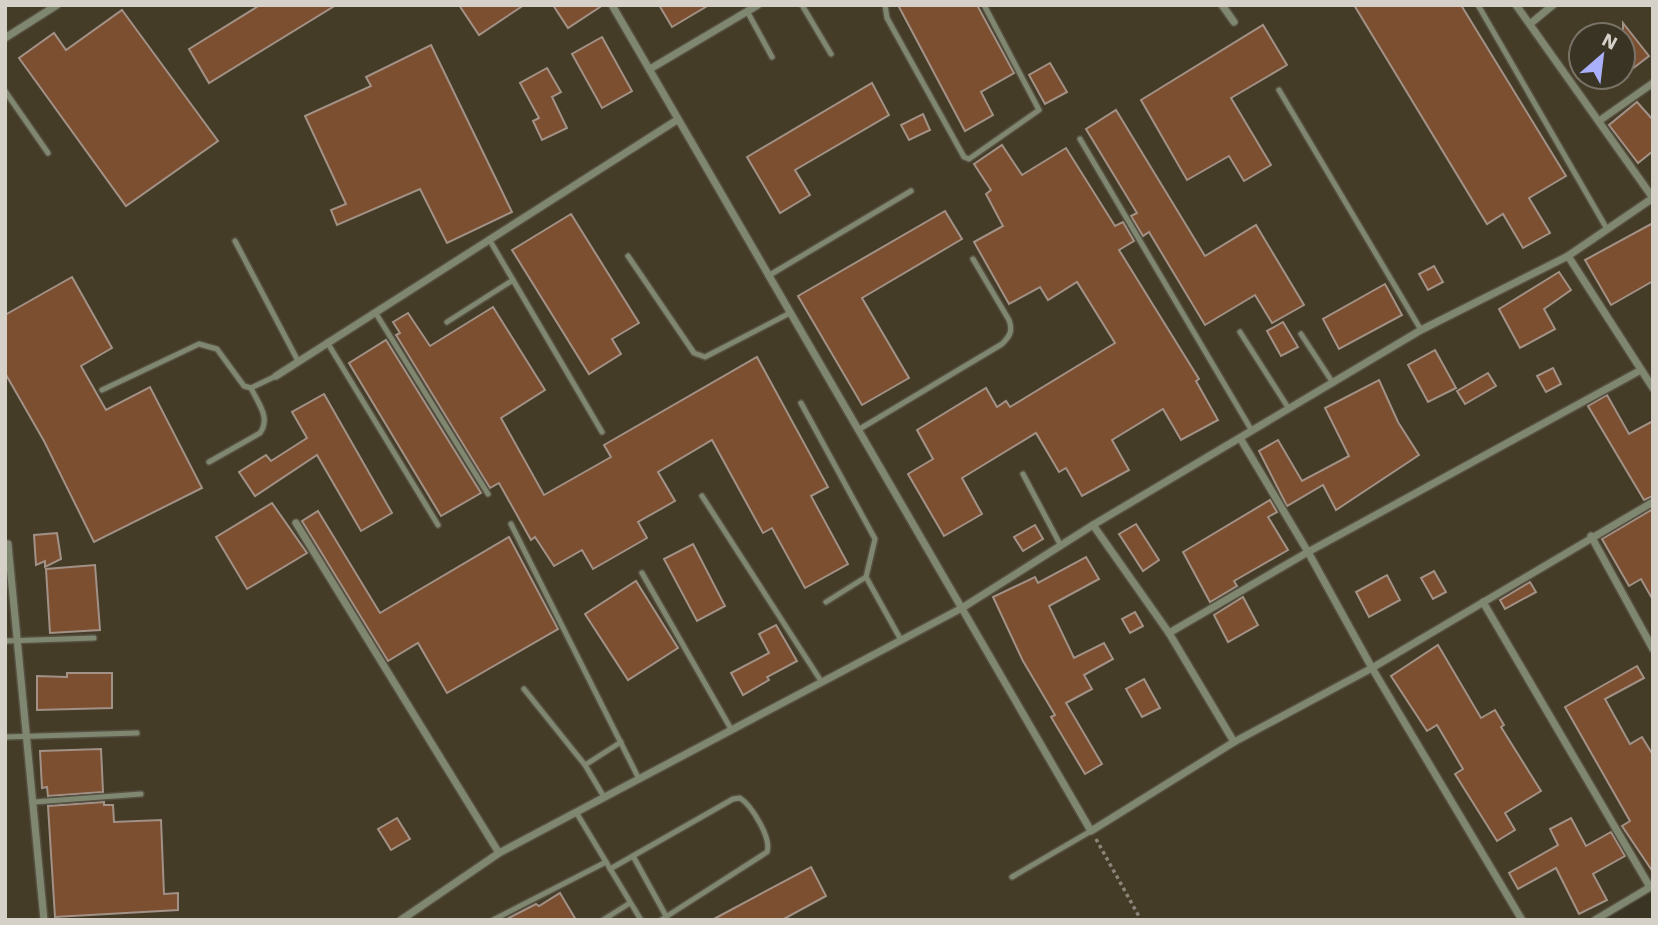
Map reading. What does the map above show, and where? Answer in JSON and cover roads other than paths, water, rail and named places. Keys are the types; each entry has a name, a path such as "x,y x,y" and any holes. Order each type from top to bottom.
{"street":[{"path":"5,38 57,5"},
{"path":"612,5 1091,831 1234,742 1372,668 1591,536 1653,502"},
{"path":"650,69 758,5"},
{"path":"1222,5 1234,22"},
{"path":"401,920 499,853 962,608 1093,525 1421,330 1568,256 1653,198 1516,5"},
{"path":"1530,24 1553,5"},
{"path":"1599,121 1653,83"},
{"path":"276,376 677,120"},
{"path":"1568,256 1653,388"},
{"path":"1169,634 1308,552 1641,370"},
{"path":"1240,438 1308,552 1372,668 1522,920"},
{"path":"296,523 499,853"},
{"path":"1093,525 1169,634 1234,742"},
{"path":"1591,536 1653,649"},
{"path":"8,544 44,920"},
{"path":"1483,602 1651,886 1595,920"}],"lane":[{"path":"802,5 831,54"},
{"path":"885,5 887,18 964,157 969,159 1039,110 984,5"},
{"path":"1478,5 1607,229"},
{"path":"747,11 772,57"},
{"path":"1279,90 1421,330"},
{"path":"5,91 48,153"},
{"path":"1080,139 1252,431"},
{"path":"768,276 911,191"},
{"path":"489,239 602,432"},
{"path":"235,241 298,360"},
{"path":"628,256 694,354 700,357 705,357 790,313"},
{"path":"858,430 1010,337 1012,328 1009,320 973,259"},
{"path":"447,322 513,280"},
{"path":"375,312 488,494"},
{"path":"1240,332 1289,409"},
{"path":"1301,334 1333,383"},
{"path":"327,342 438,525"},
{"path":"102,390 200,344 216,349 244,386 251,388 276,376"},
{"path":"209,462 260,433 265,426 265,417 251,388"},
{"path":"801,403 876,539 866,577 827,602"},
{"path":"1023,474 1060,546"},
{"path":"702,496 821,681"},
{"path":"511,524 639,779"},
{"path":"642,573 731,729"},
{"path":"866,577 901,640"},
{"path":"5,641 94,638"},
{"path":"524,689 585,765 604,797"},
{"path":"5,737 137,733"},
{"path":"585,765 621,742"},
{"path":"34,802 141,794"},
{"path":"610,869 733,799 740,798 747,803 767,840 767,852 663,918 633,856"},
{"path":"576,812 641,920"},
{"path":"1012,877 1091,831"},
{"path":"493,920 606,862"},
{"path":"603,920 631,902"}]}
